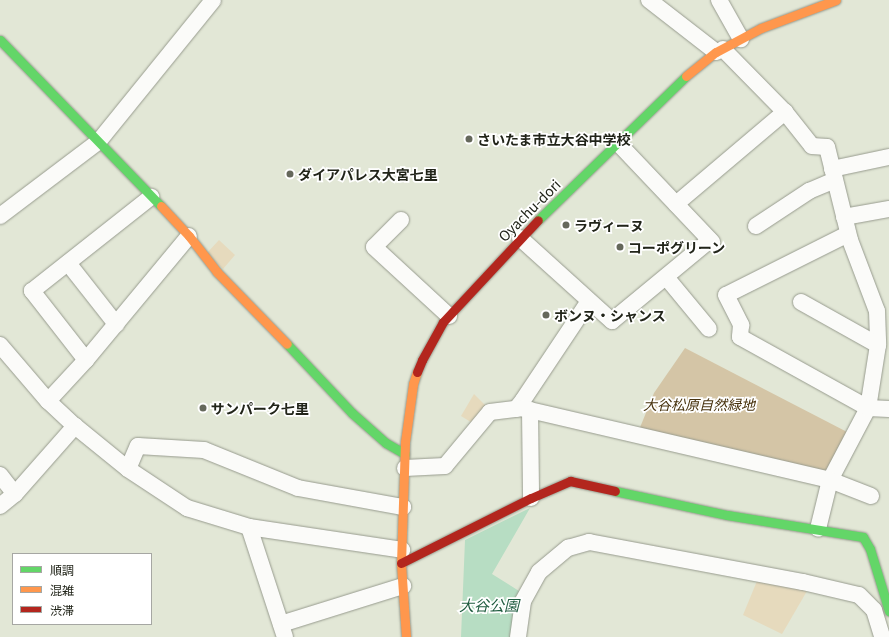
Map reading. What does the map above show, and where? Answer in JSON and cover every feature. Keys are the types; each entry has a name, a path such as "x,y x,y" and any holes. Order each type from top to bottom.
{"street":[{"path":"0,216 99,141 213,0"},
{"path":"649,0 720,51 785,112 812,146 827,147 848,234 882,306 878,345 868,408 830,480 818,529"},
{"path":"719,0 741,39"},
{"name":"Oyachu-dori","path":"406,637 401,557 405,461 413,384 422,360 443,322 520,238 675,86 720,51 761,28 812,4 836,0"},
{"path":"0,40 38,82 99,141 151,198 189,236 217,272 352,413 405,461 445,466 490,412 523,409 830,480 871,496"},
{"path":"676,204 785,112"},
{"path":"520,238 612,321 711,241 618,143"},
{"path":"756,226 834,175 889,157"},
{"path":"86,360 32,291 151,198"},
{"path":"844,217 889,209"},
{"path":"401,220 374,247 449,316"},
{"path":"848,234 726,295 741,326 740,337 868,408 889,409"},
{"path":"48,401 86,360 189,236"},
{"path":"68,263 116,324"},
{"path":"666,277 710,329"},
{"path":"531,498 523,400 589,301"},
{"path":"801,302 878,345"},
{"path":"0,345 48,401 75,426 128,469 187,508 249,527 401,557 570,481 727,515 863,537 883,571 889,611"},
{"path":"0,506 15,494 75,426"},
{"path":"128,469 138,446 204,450 298,488 403,507"},
{"path":"0,475 15,494"},
{"path":"249,527 283,630 403,586"},
{"path":"518,637 523,601 539,572 568,548 589,542 803,582 859,595 874,610 882,637"}],"shaded area":[{"path":"219,240 235,255 223,269 207,253"},
{"path":"474,394 488,408 474,424 461,416"},
{"path":"757,581 807,591 782,634 743,615"}],"green space":[{"name":"大谷松原自然緑地","path":"685,348 851,434 829,477 639,430 654,393"}],"water":[{"name":"大谷公園","path":"530,508 492,574 519,591 511,637 461,637 465,540"}],"traffic: fast":[{"path":"0,40 161,206"},
{"path":"538,220 686,76"},
{"path":"287,344 352,413 386,443 405,454"},
{"path":"615,491 727,515 863,537 870,549 889,611"}],"traffic: slow":[{"path":"686,76 716,52 761,28 836,0"},
{"path":"161,206 189,236 217,272 287,344"},
{"path":"406,637 401,563 405,442 413,384 417,372"}],"traffic: jam":[{"path":"417,372 443,322 538,220"},
{"path":"401,563 531,498 570,481 615,491"}],"place":[{"name":"さいたま市立大谷中学校","path":"469,139"},
{"name":"ダイアパレス大宮七里","path":"290,174"},
{"name":"ラヴィーヌ","path":"566,225"},
{"name":"コーポグリーン","path":"620,247"},
{"name":"ボンヌ・シャンス","path":"546,315"},
{"name":"サンパーク七里","path":"203,408"}]}
